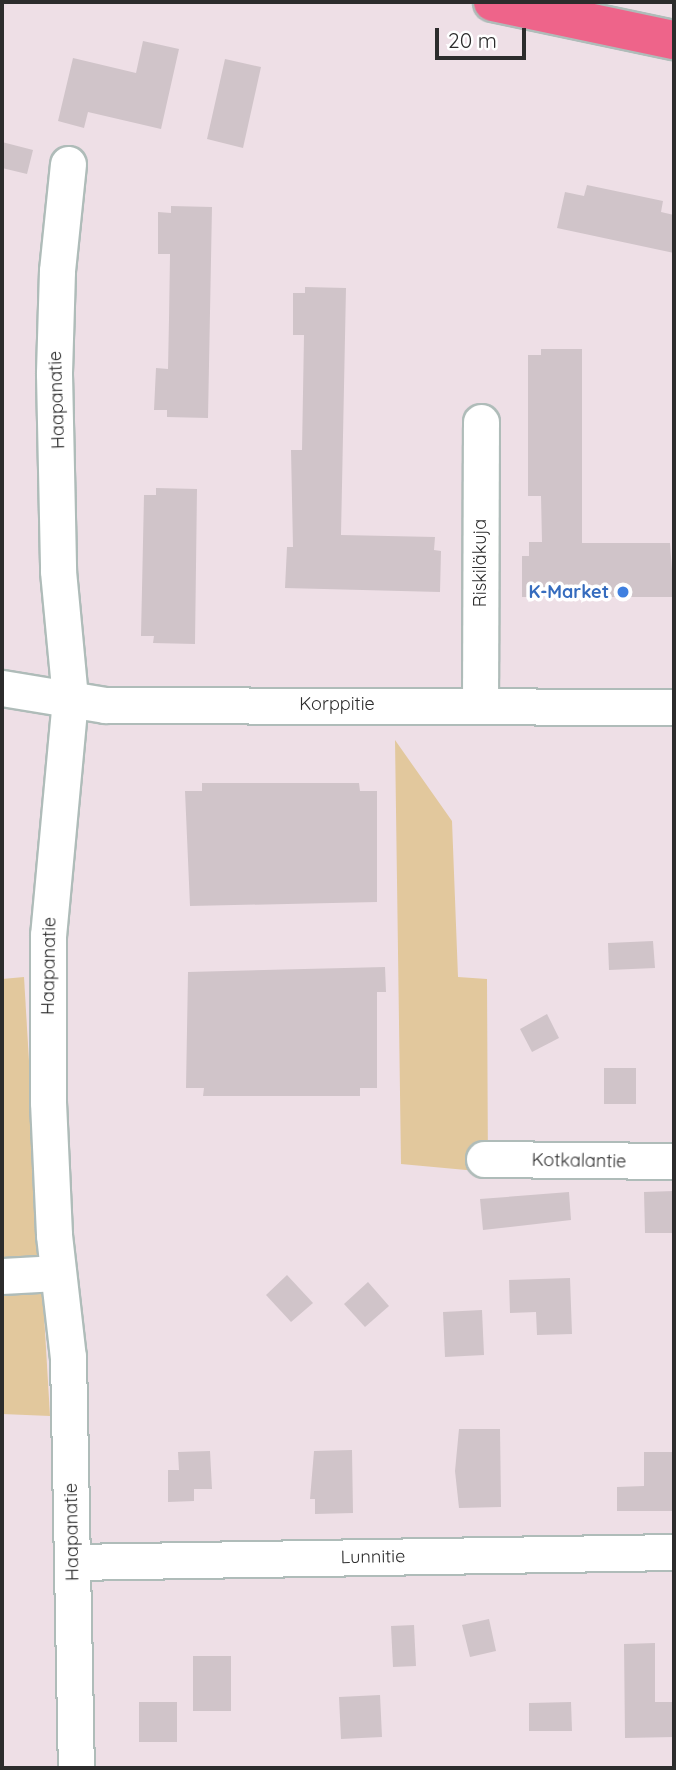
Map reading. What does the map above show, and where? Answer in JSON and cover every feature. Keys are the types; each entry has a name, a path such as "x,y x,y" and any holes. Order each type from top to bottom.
{"main road":[{"path":"494,2 674,40"}],"street":[{"name":"Haapanatie","path":"68,164 57,271 54,374 58,571 70,699 48,935 48,1102 58,1273 68,1357 76,1768"},
{"name":"Riskiläkuja","path":"480,705 481,422"},
{"name":"Korppitie","path":"2,688 105,705 674,707"},
{"name":"Kotkalantie","path":"484,1159 674,1161"},
{"path":"2,1276 58,1273"},
{"name":"Lunnitie","path":"72,1562 674,1552"}],"shaded area":[{"path":"395,740 452,821 458,977 487,979 488,1172 401,1164"},
{"path":"24,977 50,1416 2,1414 2,979"}],"building":[{"path":"143,41 179,49 161,129 88,112 84,128 58,121 73,58 136,73"},
{"path":"225,59 261,67 243,148 207,139"},
{"path":"2,142 33,150 27,174 2,168"},
{"path":"587,185 663,201 661,212 674,215 674,253 557,228 565,192 584,196"},
{"path":"171,206 212,207 208,418 167,417 167,410 154,410 156,368 168,369 170,254 158,254 158,212 171,213"},
{"path":"305,287 346,288 341,535 435,537 434,550 441,551 440,592 285,588 287,547 293,547 291,450 302,450 304,335 293,335 293,293 305,293"},
{"path":"541,349 582,349 582,543 670,543 674,597 522,597 522,556 529,556 529,542 542,542 541,496 528,496 528,355 541,355"},
{"path":"156,488 197,489 195,644 153,643 154,636 141,636 144,495 156,495"},
{"path":"202,783 359,783 360,791 377,791 377,902 190,906 185,791 202,791"},
{"path":"653,941 655,968 609,970 608,943"},
{"path":"385,967 386,992 377,992 377,1088 360,1088 360,1096 203,1096 204,1088 186,1088 188,972"},
{"path":"547,1014 559,1038 532,1052 520,1029"},
{"path":"604,1068 636,1068 636,1104 604,1104"},
{"path":"674,1191 674,1233 645,1233 644,1192"},
{"path":"569,1192 571,1220 483,1230 480,1199"},
{"path":"287,1275 313,1303 291,1322 266,1295"},
{"path":"570,1278 572,1334 537,1335 536,1312 510,1313 509,1280"},
{"path":"368,1282 389,1306 365,1327 344,1304"},
{"path":"482,1310 484,1355 445,1357 443,1312"},
{"path":"459,1429 500,1429 501,1507 459,1508 455,1471"},
{"path":"352,1450 353,1513 315,1514 315,1499 310,1499 314,1451"},
{"path":"210,1451 212,1489 194,1489 194,1501 168,1502 168,1470 179,1470 178,1452"},
{"path":"644,1452 674,1452 674,1511 617,1511 617,1487 644,1486"},
{"path":"489,1619 496,1651 470,1657 462,1625"},
{"path":"414,1625 416,1666 393,1667 391,1626"},
{"path":"655,1643 655,1702 674,1702 674,1737 625,1738 624,1644"},
{"path":"193,1656 231,1656 231,1711 193,1711"},
{"path":"380,1695 382,1737 341,1739 339,1697"},
{"path":"139,1702 177,1702 177,1742 139,1742"},
{"path":"571,1702 572,1731 529,1731 529,1703"}],"place":[{"name":"K-Market","path":"623,592"}]}
